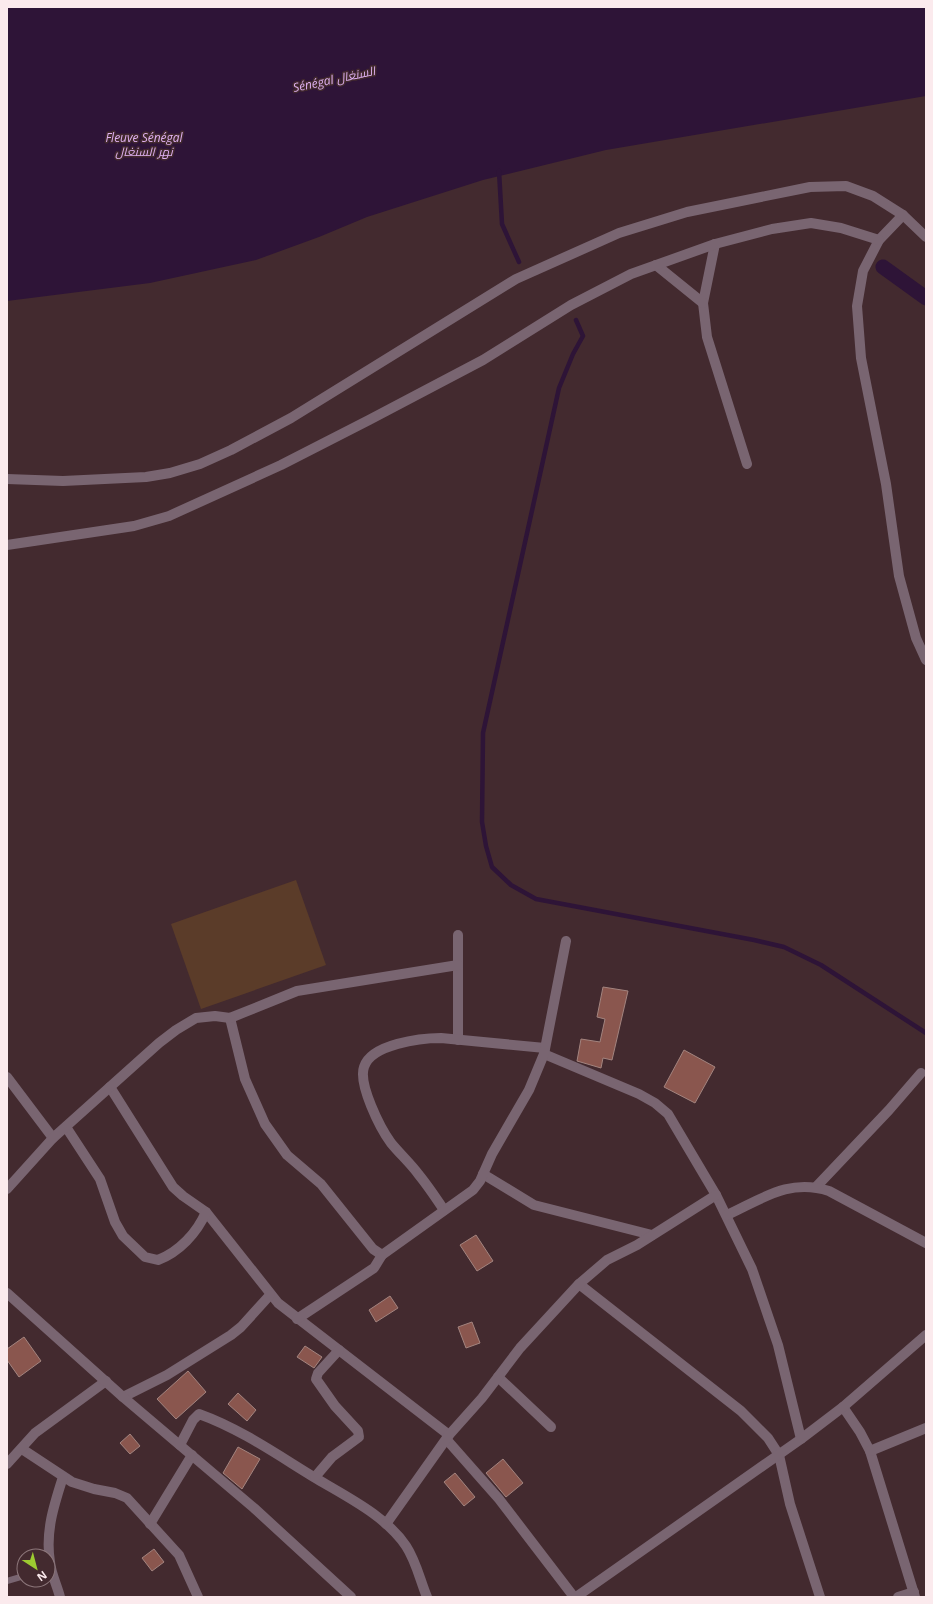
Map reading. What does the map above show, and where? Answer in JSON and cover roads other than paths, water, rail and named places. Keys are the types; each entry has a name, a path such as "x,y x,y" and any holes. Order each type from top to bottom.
{"street":[{"path":"7,479 63,481 146,478 170,474 200,464 291,418 516,279 619,233 687,212 810,187 846,186 872,196 903,214 926,237"},
{"path":"903,214 879,240 863,271 857,306 861,358 886,484 899,576 916,638 926,660"},
{"path":"7,545 134,526 176,513 281,465 484,360 571,305 631,274 715,244 772,229 811,223 842,228 879,240"},
{"path":"715,244 703,302 707,337 747,464"},
{"path":"656,265 703,302"},
{"path":"458,935 458,1040"},
{"path":"297,1319 374,1268 382,1255 473,1190 480,1181 498,1143 529,1090 544,1051 566,941"},
{"path":"7,1189 53,1138 176,1030 196,1018 215,1016 230,1018 297,991 458,965"},
{"path":"230,1018 245,1079 269,1130 291,1159 321,1184 373,1249 382,1255"},
{"path":"444,1210 419,1174 390,1141 369,1101 363,1075 364,1065 378,1051 424,1038 458,1040 544,1051 655,1103 668,1114 716,1195 727,1215 762,1294 778,1344 801,1439"},
{"path":"816,1187 889,1110 921,1073"},
{"path":"7,1077 53,1138"},
{"path":"110,1088 173,1187 206,1212 270,1295 297,1319 339,1350 448,1437 499,1499 575,1597 780,1455 843,1407 926,1336"},
{"path":"66,1127 100,1180 115,1222 123,1236 145,1257 158,1260 178,1248 197,1228 206,1212"},
{"path":"482,1174 534,1205 652,1235"},
{"path":"727,1215 780,1190 803,1186 816,1187 829,1191 926,1243"},
{"path":"386,1524 448,1437 529,1337 579,1284 606,1260 637,1246 716,1195"},
{"path":"579,1284 741,1411 765,1435 780,1455 788,1497 820,1597"},
{"path":"7,1293 123,1397 293,1542 352,1597"},
{"path":"123,1397 167,1375 225,1340 241,1327 270,1295"},
{"path":"315,1477 332,1457 359,1437 358,1431 335,1406 316,1379 317,1375 339,1350"},
{"path":"498,1377 551,1427"},
{"path":"7,1464 35,1433 106,1381"},
{"path":"843,1407 860,1432 870,1451 915,1595 898,1597"},
{"path":"180,1445 193,1420 199,1414 262,1445 315,1477 386,1524 406,1546 427,1597"},
{"path":"870,1451 926,1428"},
{"path":"22,1449 63,1477 87,1487 115,1493 127,1498 179,1555 198,1597"},
{"path":"150,1524 192,1455"},
{"path":"60,1597 50,1561 49,1532 51,1512 63,1477"}],"water":[{"name":"Fleuve Sénégal نهر السنغال","path":"7,7 926,7 926,96 606,150 483,180 367,217 319,237 256,260 150,283 7,301"}],"waterway":[{"path":"499,171 502,224 519,262"},
{"path":"883,267 926,298"},
{"path":"576,320 583,336 573,354 559,388 483,733 482,822 486,846 492,867 511,885 536,899 784,947 821,965 926,1033"}],"water label":[{"name":"Sénégal السنغال","path":"334,79"}]}
